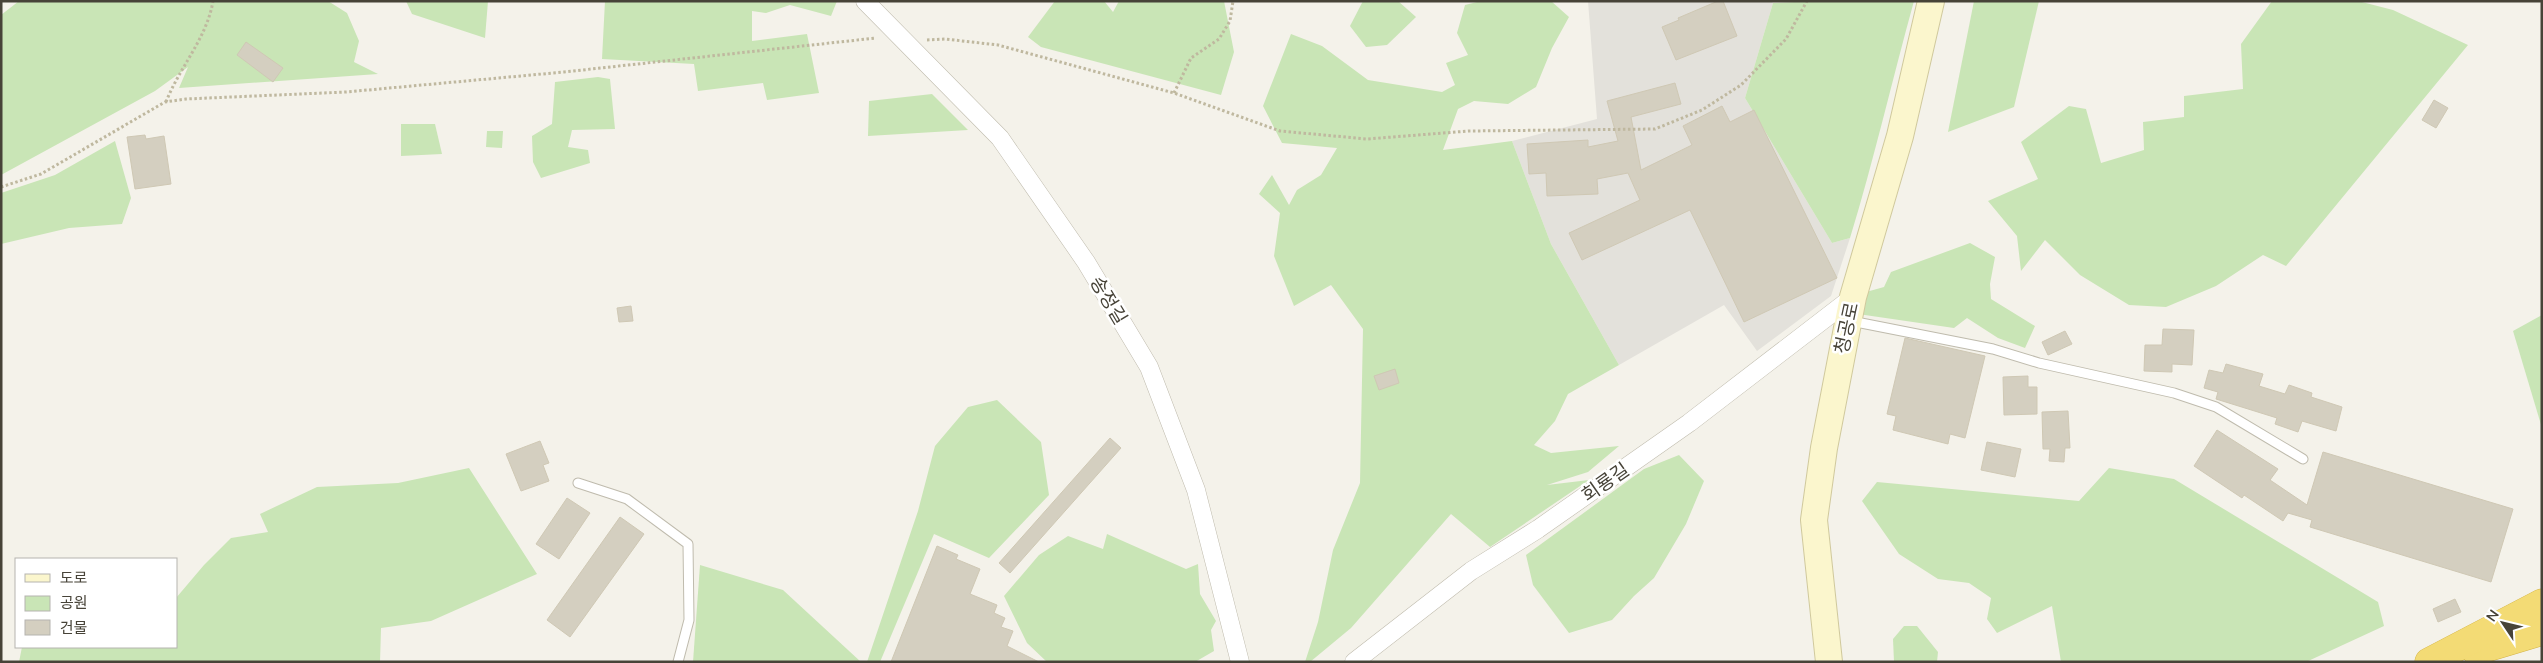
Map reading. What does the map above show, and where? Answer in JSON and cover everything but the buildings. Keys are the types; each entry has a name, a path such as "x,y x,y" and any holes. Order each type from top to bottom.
{"highway":[{"path":"2429,662 2542,603"},
{"path":"2441,662 2542,631"}],"street":[{"name":"송정길","path":"865,1 1000,138 1086,262 1148,366 1196,490 1240,662"},
{"name":"청공로","path":"1829,662 1814,520 1824,448 1850,308 1900,136 1930,1"},
{"name":"회룡길","path":"1354,662 1472,571 1538,529 1850,308"}],"lane":[{"path":"1850,308 2039,363 2174,393 2216,407 2303,459"},
{"path":"578,483 627,499 688,544 689,620 678,662"}],"path":[{"path":"165,102 173,84 195,48 213,1"},
{"path":"1174,93 1191,58 1219,38 1230,21 1233,1"},
{"path":"1,186 41,174 165,102 186,99 346,92 564,72 871,37 906,42 945,39 998,46 1174,93 1280,131 1368,139 1469,131 1655,129 1702,110 1741,85 1786,39 1807,1"}],"shaded area":[{"path":"1588,1 1771,1 1773,3 1745,98 1832,243 1850,238 1831,296 1757,351 1724,305 1619,365 1551,244 1512,141 1597,119"}],"green space":[{"path":"19,1 328,1 347,13 359,41 354,62 378,74 179,88 188,67 155,91 1,175 1,15"},
{"path":"406,1 488,1 485,38 412,14"},
{"path":"605,1 837,1 831,16 790,5 766,13 752,11 752,41 807,34 819,93 767,100 763,83 698,91 694,64 602,59"},
{"path":"1055,1 1104,1 1113,12 1119,1 1224,1 1234,52 1221,95 1041,47 1028,37"},
{"path":"1363,1 1398,1 1416,17 1387,45 1366,47 1350,26"},
{"path":"1481,1 1551,1 1569,17 1552,48 1536,87 1508,104 1474,101 1458,109 1443,150 1512,141 1551,244 1619,365 1568,394 1555,421 1534,445 1551,453 1619,446 1588,472 1547,485 1589,480 1490,547 1451,514 1351,628 1310,662 1305,662 1318,622 1333,550 1360,483 1363,329 1331,285 1294,306 1274,256 1280,213 1259,194 1272,175 1289,205 1297,190 1321,175 1337,148 1282,143 1263,106 1291,34 1322,46 1368,80 1442,92 1455,85 1446,63 1468,55 1457,33 1465,5"},
{"path":"1914,1 1850,238 1832,243 1745,98 1773,3"},
{"path":"1974,1 2039,1 2014,107 1948,132"},
{"path":"2272,1 2358,1 2393,10 2468,45 2286,266 2263,255 2216,286 2166,307 2129,305 2080,275 2045,240 2021,271 2017,236 1988,201 2038,179 2021,142 2069,106 2086,109 2101,163 2144,150 2143,122 2184,117 2184,96 2243,89 2241,44"},
{"path":"598,77 610,79 615,129 572,130 568,147 588,150 590,163 541,178 533,162 532,136 552,124 555,82"},
{"path":"932,94 968,130 868,136 869,101"},
{"path":"401,124 435,124 442,154 401,156"},
{"path":"487,131 503,131 502,148 486,147"},
{"path":"115,141 131,198 122,224 69,228 1,244 1,193 55,175"},
{"path":"1970,243 1995,257 1990,284 1991,299 2035,326 2025,348 1998,338 1967,318 1954,328 1858,314 1866,292 1884,287 1891,272"},
{"path":"2542,315 2542,428 2513,331"},
{"path":"997,400 1041,442 1049,495 989,558 934,534 880,662 867,662 918,511 935,446 968,407"},
{"path":"1679,455 1704,481 1686,524 1654,578 1612,620 1569,633 1533,585 1526,555 1644,469"},
{"path":"469,468 537,574 431,621 381,628 380,662 19,662 22,648 178,648 178,596 204,565 231,538 268,532 260,514 317,487 398,483"},
{"path":"2109,468 2174,479 2378,602 2384,626 2306,662 2061,662 2052,606 1997,633 1987,619 1991,598 1969,583 1938,579 1899,554 1862,501 1877,482 2079,501"},
{"path":"1107,534 1186,569 1198,564 1200,594 1216,621 1211,630 1214,651 1195,662 1047,662 1027,643 1004,596 1039,555 1068,536 1103,549"},
{"path":"700,565 783,590 861,662 693,662"},
{"path":"1904,626 1917,626 1938,652 1937,662 1894,662 1893,639"}]}
